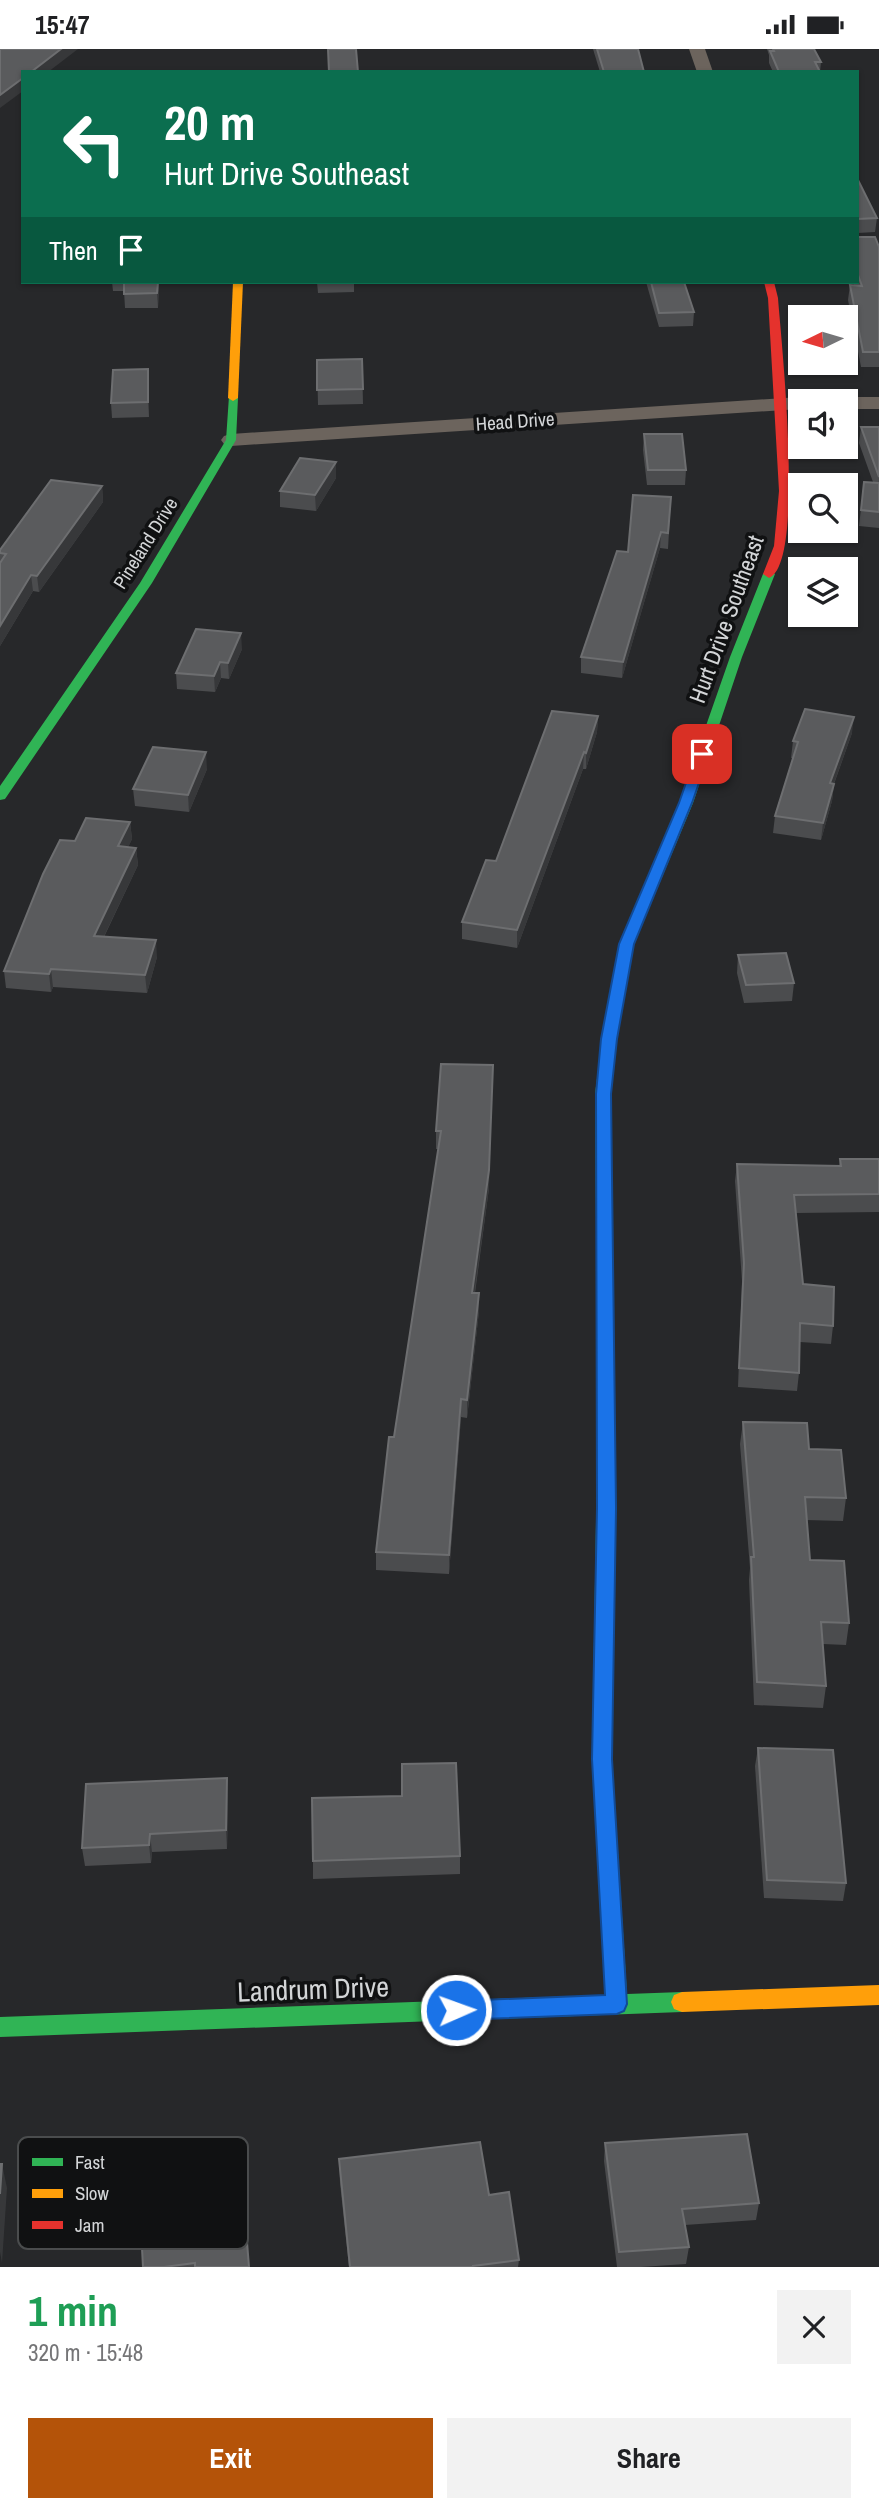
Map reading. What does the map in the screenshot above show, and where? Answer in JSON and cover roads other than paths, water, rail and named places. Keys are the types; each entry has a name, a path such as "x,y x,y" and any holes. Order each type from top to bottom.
{"street":[{"path":"698,49 704,70"},
{"name":"Pineland Drive","path":"0,796 146,583 231,440 238,284"},
{"name":"Hurt Drive Southeast","path":"770,284 788,391"},
{"name":"Head Drive","path":"231,440 788,403"},
{"path":"858,403 879,403"},
{"name":"Hurt Drive Southeast","path":"617,2004 602,1759 606,1508 603,1094 609,1039 627,944 685,803 736,657 780,546 788,438"},
{"name":"Landrum Drive","path":"0,2028 879,1995"}]}
